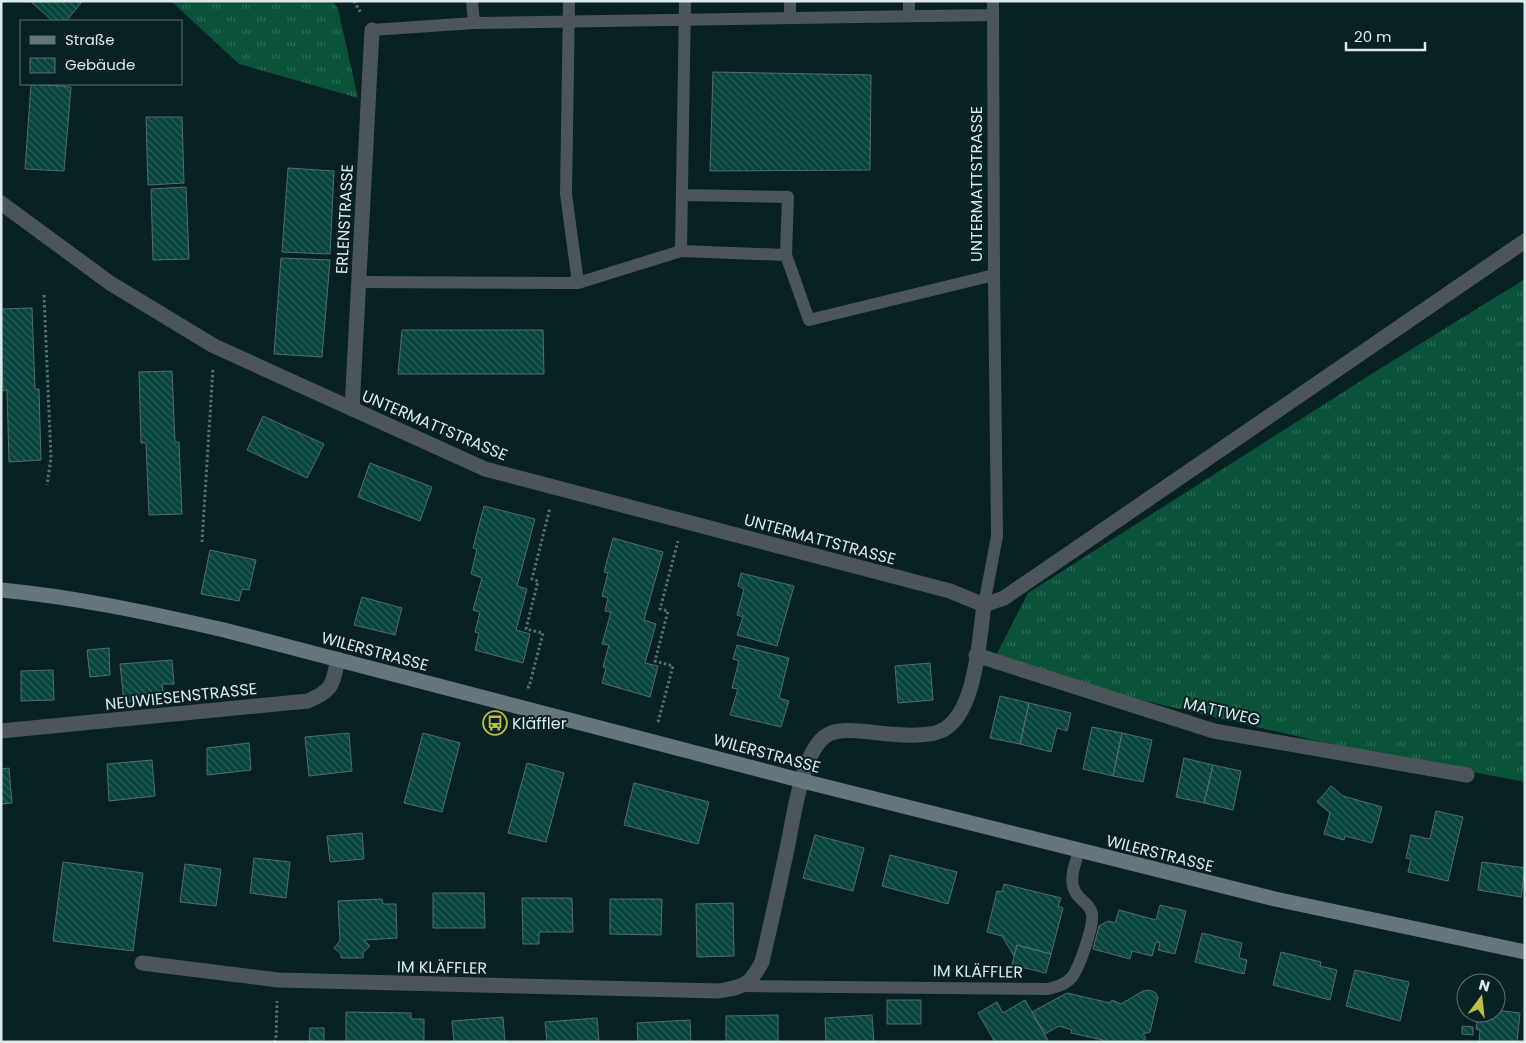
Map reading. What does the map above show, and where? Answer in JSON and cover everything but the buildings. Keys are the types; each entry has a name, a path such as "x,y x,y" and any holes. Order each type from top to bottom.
{"main road":[{"name":"WILERSTRASSE","path":"1,590 41,594 150,613 338,659 1078,851 1274,899 1525,952"}],"street":[{"name":"ERLENSTRASSE","path":"352,410 372,30"},
{"name":"UNTERMATTSTRASSE","path":"1,203 110,283 214,346 485,469 950,591 984,605 970,689 964,707 947,728 936,733 921,734 844,730 828,734 813,750 803,781"},
{"path":"984,605 1004,598 1525,241"},
{"name":"MATTWEG","path":"976,655 1214,731 1467,775"},
{"name":"NEUWIESENSTRASSE","path":"1,732 308,701 326,693 333,679 338,659"},
{"path":"743,986 754,977 762,962 803,781"},
{"name":"IM KLÄFFLER","path":"142,963 278,980 719,991 743,986"}],"lane":[{"path":"472,1 474,23"},
{"path":"570,1 566,194 578,283"},
{"path":"682,252 685,1"},
{"path":"790,1 790,18"},
{"path":"909,1 909,16"},
{"name":"UNTERMATTSTRASSE","path":"984,605 997,536 993,1"},
{"path":"372,30 474,23 993,15"},
{"path":"682,195 788,197 786,255 809,320 994,275"},
{"path":"358,282 578,283 682,252 786,255"},
{"name":"IM KLÄFFLER","path":"743,986 1048,989 1062,985 1071,978 1082,957 1092,915 1087,904 1075,892 1072,883 1078,851"}],"path":[{"path":"44,295 50,458 47,485"},
{"path":"202,542 212,383"},
{"path":"520,685 529,687 543,634 526,629 538,581 532,579 547,520"},
{"path":"658,723 673,666 655,661 668,610 660,608 676,552"},
{"path":"274,1042 276,1040 277,1017"}],"green space":[{"path":"171,1 333,1 338,9 358,98 239,64"},
{"path":"1525,279 1525,782 1347,748 991,665 1028,593 1381,368"}],"place":[{"name":"Kläffler","path":"495,723"}]}
